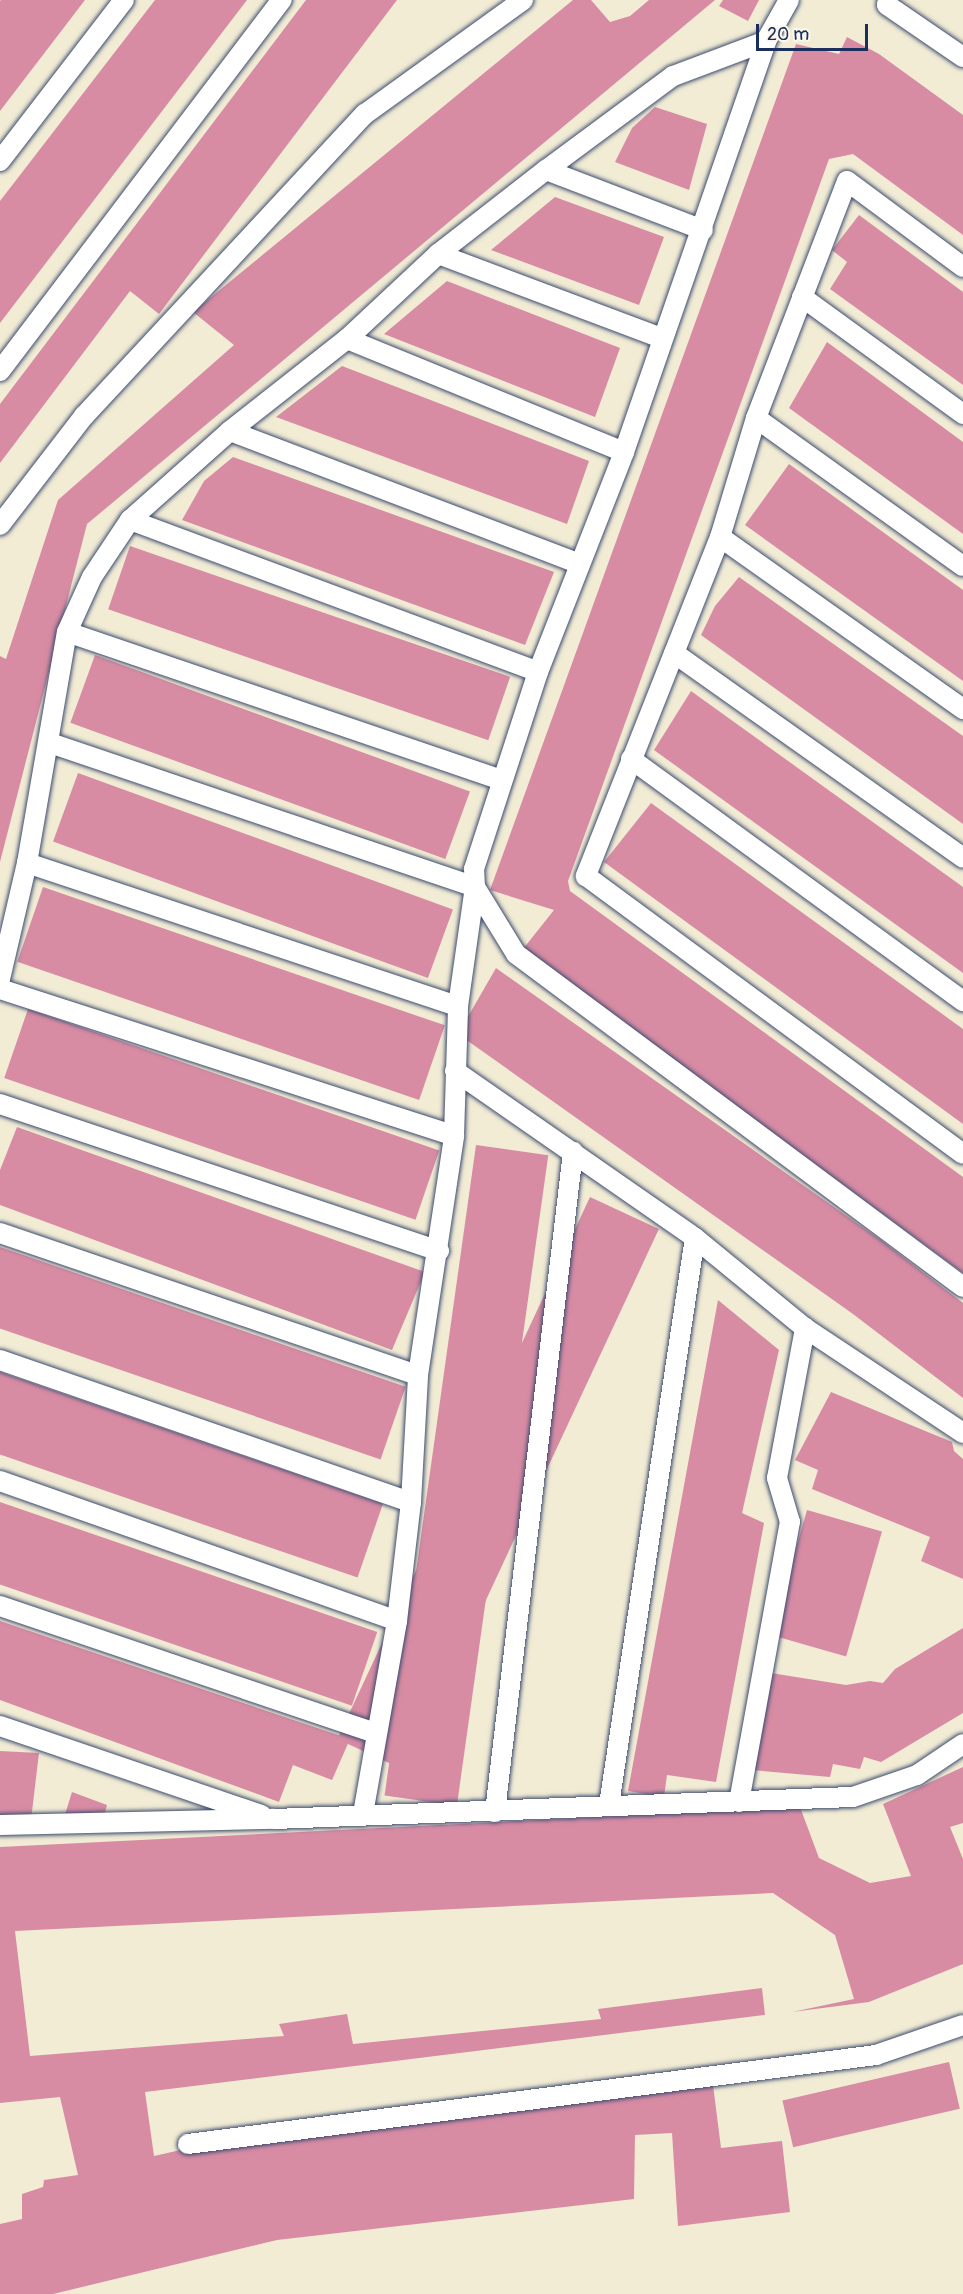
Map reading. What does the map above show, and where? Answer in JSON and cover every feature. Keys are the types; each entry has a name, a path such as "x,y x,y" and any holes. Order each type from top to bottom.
{"lane":[{"path":"0,161 124,0"},
{"path":"0,371 282,0"},
{"path":"1,522 84,416 365,114 523,0"},
{"path":"363,1814 397,1621 411,1502 418,1375 439,1251 453,1136 458,1006 475,887 474,869 501,780 538,672 624,452 662,338 703,230 766,41 789,0"},
{"path":"888,0 887,5 963,57"},
{"path":"0,979 27,863 50,742 67,632 92,576 130,520 230,430 347,339 438,254 546,170 673,76 766,41"},
{"path":"546,170 703,230"},
{"path":"963,267 847,181 756,418 720,537 586,876 963,1154"},
{"path":"438,254 662,338"},
{"path":"802,297 963,414"},
{"path":"347,339 624,452"},
{"path":"756,418 963,566"},
{"path":"230,430 580,564"},
{"path":"130,520 538,672"},
{"path":"720,537 963,709"},
{"path":"67,632 501,780"},
{"path":"674,653 963,858"},
{"path":"50,742 475,887 516,954 963,1287"},
{"path":"631,759 963,1001"},
{"path":"27,863 458,1006"},
{"path":"0,989 453,1136"},
{"path":"455,1071 695,1238 805,1328 963,1433"},
{"path":"0,1104 439,1251"},
{"path":"495,1812 573,1152"},
{"path":"0,1233 418,1375"},
{"path":"609,1805 695,1238"},
{"path":"739,1802 790,1522 777,1478 805,1328"},
{"path":"0,1360 411,1502"},
{"path":"0,1481 397,1621"},
{"path":"0,1606 376,1733"},
{"path":"0,1726 274,1819"},
{"path":"0,1825 495,1812 609,1805 853,1797 917,1775 963,1744"},
{"path":"188,2144 876,2055 963,2025"}],"building":[{"path":"85,0 0,111 0,1"},
{"path":"155,0 247,0 0,323 0,201"},
{"path":"306,0 397,0 159,314 130,291 0,463 0,404"},
{"path":"573,0 591,0 610,22 630,16 649,0 715,0 87,524 0,862 0,656 6,659 58,500 234,345 193,312"},
{"path":"723,0 759,0 748,21 719,6"},
{"path":"847,37 879,54 963,115 963,235 853,154 829,159 568,881 570,891 963,1177 963,1273 523,949 554,910 490,890 796,44 839,54"},
{"path":"655,107 707,124 689,190 615,162 632,128"},
{"path":"555,197 664,237 639,305 491,250"},
{"path":"859,215 963,292 963,385 830,289 847,262 832,250"},
{"path":"447,281 620,348 595,417 384,334"},
{"path":"827,342 963,442 963,534 789,408"},
{"path":"342,366 589,461 567,524 276,417"},
{"path":"233,457 554,572 525,645 182,520 204,481"},
{"path":"789,464 963,590 963,681 745,525"},
{"path":"130,546 510,677 488,740 108,609"},
{"path":"739,577 963,736 963,824 701,635 715,606"},
{"path":"95,655 470,791 445,859 70,723"},
{"path":"691,691 963,887 963,973 654,750"},
{"path":"78,773 453,909 428,978 53,842"},
{"path":"651,803 963,1029 963,1124 604,862"},
{"path":"43,887 445,1025 419,1100 17,962"},
{"path":"496,968 882,1241 963,1303 963,1398 853,1314 458,1034"},
{"path":"28,1009 439,1151 416,1220 4,1078"},
{"path":"17,1127 425,1272 392,1350 0,1205 0,1170"},
{"path":"476,1145 548,1155 457,1806 385,1796"},
{"path":"590,1197 659,1229 406,1771 337,1739"},
{"path":"0,1247 406,1387 381,1459 0,1328"},
{"path":"718,1300 779,1350 742,1513 764,1523 716,1782 667,1775 664,1797 628,1791"},
{"path":"0,1372 383,1504 358,1578 0,1454"},
{"path":"831,1392 952,1442 954,1451 963,1459 963,1579 921,1561 930,1537 812,1489 818,1470 795,1460"},
{"path":"0,1502 377,1632 352,1706 0,1584"},
{"path":"807,1510 882,1531 846,1656 771,1635"},
{"path":"0,1621 350,1739 332,1780 293,1765 279,1802 0,1700"},
{"path":"963,1628 963,1713 881,1762 864,1757 860,1769 833,1764 830,1777 752,1770 771,1673 846,1685 870,1681 883,1683 895,1669"},
{"path":"0,1751 39,1753 31,1820 0,1816"},
{"path":"963,1767 963,1823 950,1827 963,1859 963,1964 869,2002 792,2012 854,1999 835,1935 773,1893 15,1931 30,2056 284,2036 279,2024 347,2014 353,2044 601,2019 598,2009 762,1988 765,2015 145,2092 154,2156 247,2135 712,2077 721,2148 782,2141 790,2212 678,2226 672,2133 635,2135 634,2199 277,2240 53,2294 0,2294 0,2224 22,2219 22,2194 43,2187 44,2180 78,2175 60,2097 0,2103 0,1847 800,1807 819,1858 870,1883 911,1876 883,1804"},
{"path":"72,1792 107,1805 102,1824 62,1824"},
{"path":"949,2062 960,2109 793,2147 782,2100"}]}
